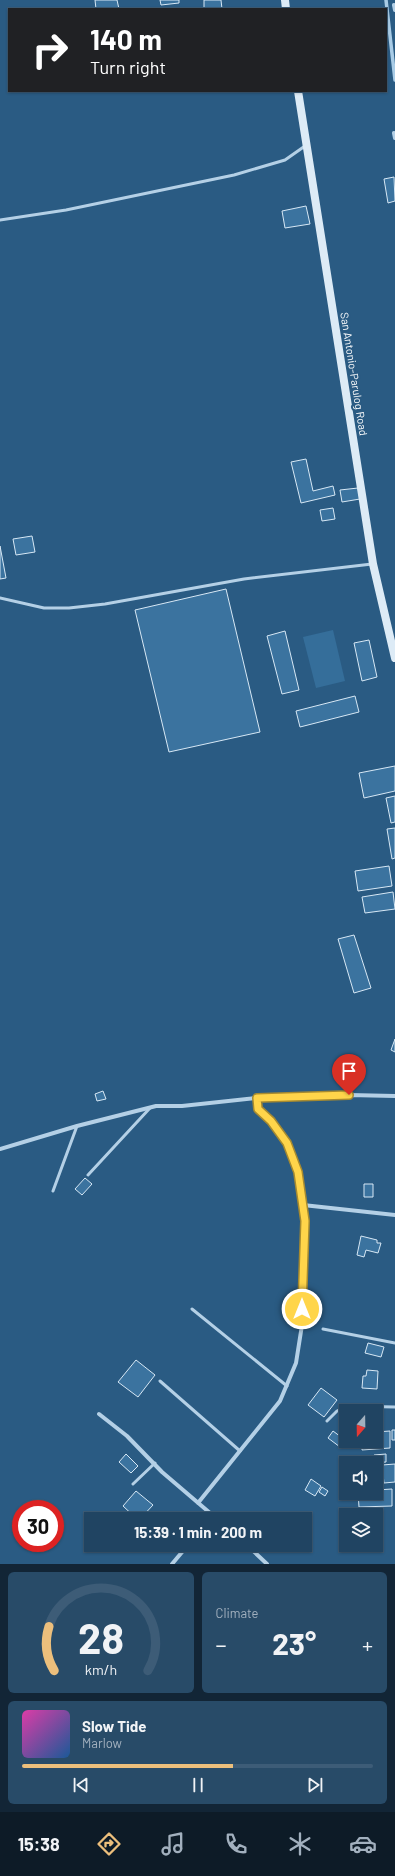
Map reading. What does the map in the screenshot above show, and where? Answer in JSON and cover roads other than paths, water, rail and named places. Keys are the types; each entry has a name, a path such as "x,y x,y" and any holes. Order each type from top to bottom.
{"street":[{"name":"San Antonio-Parulog Road","path":"298,92 373,564 395,658"},
{"path":"394,133 395,138"},
{"path":"0,1149 77,1126 156,1106 182,1106 257,1098 349,1095 395,1096"},
{"path":"198,1503 280,1401 296,1363 302,1324 305,1221 298,1172 287,1143 271,1121 258,1109 257,1098"},
{"path":"303,1205 395,1215"},
{"path":"99,1414 127,1436 209,1512"},
{"path":"172,1564 182,1552"},
{"path":"254,1552 267,1564"}],"lane":[{"path":"0,220 66,210 234,175 285,160 306,145"},
{"path":"0,598 44,608 69,608 105,604 244,579 373,564"},
{"path":"88,1175 150,1108"},
{"path":"52,1191 77,1126"},
{"path":"192,1309 287,1386"},
{"path":"323,1329 395,1342"},
{"path":"160,1381 240,1451"},
{"path":"327,1421 337,1411 347,1406 395,1407"},
{"path":"133,1484 155,1462"}],"waterway":[{"path":"386,0 387,8"},
{"path":"387,9 395,80"}]}
